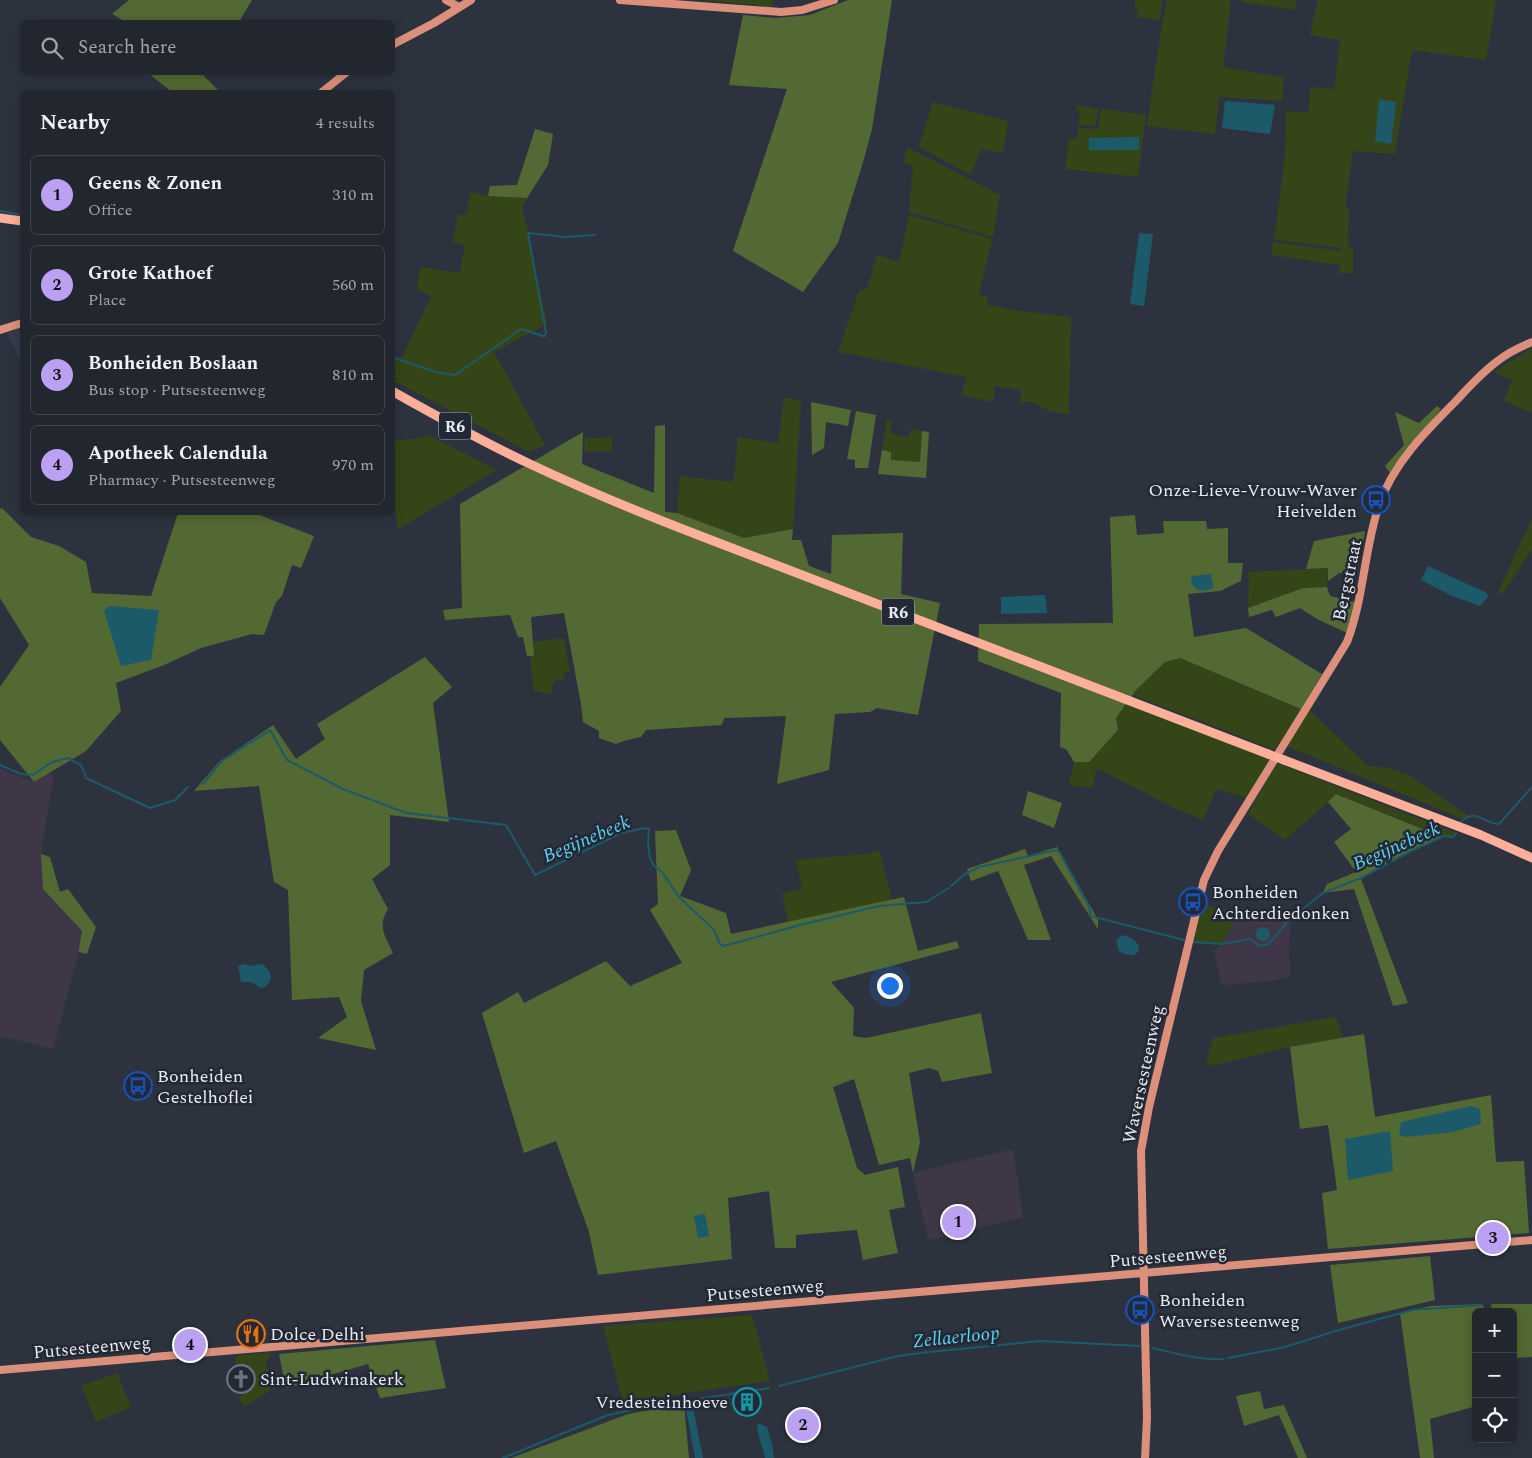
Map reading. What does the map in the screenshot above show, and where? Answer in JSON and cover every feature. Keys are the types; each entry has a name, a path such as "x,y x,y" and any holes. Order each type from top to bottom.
{"main road":[{"path":"0,218 20,222"},
{"name":"R6","path":"395,393 519,459 616,503 1481,835 1532,858"}],"street":[{"path":"446,0 460,7"},
{"path":"395,43 434,23 471,0"},
{"path":"620,0 781,12 802,10 834,0"},
{"path":"324,90 343,75"},
{"path":"0,330 20,324"},
{"name":"Bergstraat","path":"1249,802 1347,642 1355,621 1379,506 1394,474 1402,461 1438,419 1481,374 1507,354 1532,342"},
{"name":"Waversesteenweg","path":"1145,1458 1147,1418 1141,1186 1141,1151 1144,1128 1204,880 1218,851 1249,802"},
{"name":"Putsesteenweg","path":"0,1370 1532,1240"}],"shaded area":[{"path":"20,329 20,360 7,333"},
{"path":"0,769 34,782 48,773 54,775 41,854 43,888 82,932 79,951 53,1049 0,1036"},
{"path":"1280,909 1290,919 1289,959 1291,977 1227,985 1221,983 1214,951 1222,943 1238,914"},
{"path":"1013,1149 1023,1217 928,1240 913,1173"}],"green space":[{"path":"129,0 252,0 240,20 122,20 112,14"},
{"path":"705,0 773,0 771,7"},
{"path":"848,0 892,0 872,129 864,159 838,243 803,292 733,251 787,89 729,85 743,15 775,18 810,15"},
{"path":"1135,0 1162,0 1160,20 1137,17 1138,9 1135,8"},
{"path":"1167,0 1231,0 1223,67 1284,78 1282,101 1219,97 1215,134 1147,126"},
{"path":"1242,0 1296,0 1295,10 1242,2"},
{"path":"1318,0 1496,0 1486,60 1412,50 1395,154 1353,151 1345,208 1349,209 1348,247 1353,247 1353,273 1339,273 1340,265 1272,255 1273,242 1341,251 1341,248 1274,240 1285,157 1286,111 1308,113 1311,87 1334,89 1340,40 1310,35"},
{"path":"151,75 203,75 218,90 169,90"},
{"path":"933,102 1008,121 1003,153 981,149 971,175 919,147"},
{"path":"1077,105 1098,109 1096,123 1093,126 1078,125 1080,112 1076,111"},
{"path":"1101,109 1146,115 1138,177 1065,169 1069,138 1077,139 1078,128 1098,129"},
{"path":"535,129 553,134 548,165 527,198 488,196 490,186 517,185"},
{"path":"907,147 1000,195 993,237 909,212 913,166 904,163"},
{"path":"470,192 488,196 527,198 522,206 547,324 494,352 545,445 529,452 395,381 395,358 401,360 431,296 417,289 420,267 460,273 465,245 452,242 458,214 467,215"},
{"path":"909,215 992,239 979,294 988,297 987,305 1071,317 1069,414 1050,411 1032,402 1020,403 1021,390 995,386 993,402 961,395 967,377 838,352 859,291 867,289 877,255 899,262"},
{"path":"1532,348 1532,413 1504,401 1512,380 1494,372"},
{"path":"784,398 801,400 793,529 744,538 677,513 680,476 731,482 734,479 738,437 778,443"},
{"path":"811,402 851,410 848,426 826,422 824,448 812,455"},
{"path":"1437,406 1441,409 1390,473 1385,466 1404,445 1395,412 1419,423"},
{"path":"856,411 876,415 868,468 855,468 855,460 847,459"},
{"path":"887,419 892,421 890,433 908,438 911,429 922,431 920,462 890,460 882,450"},
{"path":"665,425 665,512 677,513 744,538 793,529 792,540 801,540 809,566 831,574 832,535 903,533 901,594 940,603 918,715 877,708 870,712 835,714 829,770 777,784 786,716 724,718 722,725 646,730 641,737 616,744 599,738 599,731 583,722 564,613 531,617 534,656 527,656 523,637 518,637 510,615 445,620 443,610 462,608 460,504 583,432 582,464 654,493 655,426"},
{"path":"922,431 929,432 926,478 878,474 882,450 891,452 891,460 920,462"},
{"path":"428,435 497,470 398,529 395,506 395,441"},
{"path":"612,437 612,451 585,452 584,438"},
{"path":"2,508 31,537 59,546 86,562 92,593 151,596 177,515 259,515 314,536 301,568 292,565 282,596 276,602 264,635 252,634 201,648 164,665 116,683 121,711 86,751 34,782 0,740 0,687 29,645 0,598 0,509"},
{"path":"1135,515 1137,535 1164,533 1163,521 1206,521 1207,529 1228,528 1228,563 1243,563 1241,581 1220,591 1188,594 1194,637 1246,628 1322,674 1301,709 1180,658 1165,662 1136,690 1116,718 1118,730 1089,762 1074,762 1066,749 1060,747 1061,693 978,661 979,624 1113,623 1110,517"},
{"path":"1532,518 1532,549 1503,594 1498,592"},
{"path":"1365,531 1357,573 1339,573 1328,581 1328,568 1306,569 1314,541"},
{"path":"1328,568 1327,587 1303,588 1248,608 1249,572"},
{"path":"1327,587 1330,596 1355,602 1347,633 1317,619 1300,608 1276,617 1272,610 1249,617 1248,608 1303,588"},
{"path":"564,638 570,672 564,672 565,679 555,680 555,684 551,685 552,694 534,691 530,656 534,656 533,642"},
{"path":"425,657 452,687 433,703 449,822 390,815 390,865 372,879 388,909 383,921 383,931 393,953 364,970 361,1001 376,1050 318,1038 347,1017 339,997 292,1000 288,890 274,882 259,786 194,791 219,762 273,725 296,759 325,739 317,724"},
{"path":"1180,658 1301,709 1275,750 1133,695 1165,662"},
{"path":"1126,704 1270,759 1247,798 1216,789 1203,820 1174,808 1097,768 1092,788 1069,785 1074,762 1089,762 1118,730 1116,718"},
{"path":"1309,710 1368,766 1389,768 1409,775 1468,816 1463,819 1287,746"},
{"path":"1277,763 1456,833 1453,837 1442,837 1337,794 1285,840 1248,814"},
{"path":"1028,791 1062,803 1054,828 1022,815"},
{"path":"1336,794 1442,837 1409,852 1361,879 1408,1003 1393,1006 1354,889 1323,893 1327,884 1356,872 1334,842 1351,829 1328,802"},
{"path":"676,830 691,870 680,896 726,913 731,934 904,897 918,951 957,941 959,948 831,982 854,1008 853,1036 866,1038 981,1013 992,1073 942,1082 938,1071 929,1068 909,1073 920,1142 913,1173 910,1158 879,1165 854,1079 833,1087 857,1168 865,1175 898,1167 905,1207 889,1210 898,1253 863,1260 857,1230 796,1235 796,1248 775,1248 769,1191 728,1198 732,1259 598,1275 589,1232 556,1141 524,1153 482,1013 518,992 524,1003 606,961 630,986 682,963 650,910 658,904 655,831"},
{"path":"1057,847 1098,920 1098,929 1051,856 1024,865 1051,940 1028,940 998,871 971,881 967,869 1025,849 1028,856"},
{"path":"879,850 892,900 788,922 782,893 803,889 795,860 866,854"},
{"path":"41,854 50,857 60,892 68,889 96,927 87,954 79,952 82,931 43,889"},
{"path":"1202,904 1238,914 1222,944 1193,942"},
{"path":"1336,1017 1343,1038 1290,1047 1220,1064 1206,1065 1213,1038"},
{"path":"1364,1034 1375,1117 1491,1095 1496,1162 1524,1161 1529,1233 1328,1249 1322,1193 1337,1190 1328,1125 1300,1129 1290,1047"},
{"path":"1430,1256 1435,1300 1338,1323 1330,1265"},
{"path":"1483,1304 1484,1308 1472,1308 1472,1407 1430,1419 1434,1458 1420,1458 1400,1313 1431,1306"},
{"path":"1491,1304 1532,1304 1532,1357 1517,1358 1517,1308 1492,1308"},
{"path":"752,1315 770,1381 623,1402 603,1326"},
{"path":"435,1340 446,1388 380,1398 368,1364 286,1388 279,1354"},
{"path":"270,1353 271,1357 266,1361 271,1390 244,1407 239,1397 250,1390 254,1380 248,1372 241,1371 235,1357 238,1355"},
{"path":"117,1373 131,1407 96,1422 81,1386"},
{"path":"1260,1391 1264,1409 1284,1405 1307,1458 1298,1458 1279,1415 1244,1426 1236,1396"},
{"path":"684,1404 689,1458 511,1458 628,1414"}],"water":[{"path":"1379,99 1396,102 1391,144 1375,141"},
{"path":"1225,101 1275,105 1270,134 1222,128"},
{"path":"1139,137 1139,150 1089,150 1089,138"},
{"path":"1139,233 1153,234 1144,306 1130,304"},
{"path":"1428,566 1487,593 1488,597 1480,606 1450,595 1421,580"},
{"path":"1211,574 1212,589 1200,590 1191,583 1192,576"},
{"path":"1045,595 1047,613 1001,614 1001,597"},
{"path":"110,606 159,610 151,660 121,666 104,611"},
{"path":"1260,927 1266,927 1270,934 1266,941 1260,941 1256,937 1256,931"},
{"path":"1122,935 1131,938 1139,946 1136,954 1126,955 1119,951 1116,940"},
{"path":"245,964 249,966 263,964 271,977 269,983 265,987 260,988 251,982 241,982 238,966"},
{"path":"1472,1106 1480,1109 1481,1124 1453,1132 1406,1137 1399,1135 1401,1122"},
{"path":"1390,1131 1393,1171 1348,1180 1345,1139"},
{"path":"705,1214 709,1236 698,1238 694,1216"},
{"path":"692,1403 703,1458 695,1458 685,1404"},
{"path":"757,1423 767,1427 774,1458 765,1458"}],"waterway":[{"path":"0,211 20,215"},
{"path":"395,358 436,372 455,375 521,329 545,336 528,233 564,237 595,235"},
{"name":"Begijnebeek","path":"203,784 222,761 270,730 287,760 343,789 406,813 506,825 535,875 621,833 645,828 649,829 648,844 650,858 654,866 662,872 679,897 714,930 720,944 724,946 879,906 926,902 949,888"},
{"name":"Begijnebeek","path":"0,765 21,774 33,775 52,762 68,758 81,765 86,778 150,808 175,800 188,787"},
{"name":"Begijnebeek","path":"1461,822 1466,818 1475,816 1499,824 1532,787"},
{"name":"Begijnebeek","path":"1193,942 1222,944 1250,939 1260,946 1269,944 1290,919 1323,893 1361,878 1409,852 1444,836 1453,837 1456,833"},
{"name":"Begijnebeek","path":"951,886 965,874 979,867 1057,850 1089,907 1091,916 1184,940"},
{"path":"1228,1358 1285,1347 1412,1310 1482,1305"},
{"name":"Zellaerloop","path":"779,1386 898,1356 929,1352 1040,1341 1140,1346"},
{"name":"Zellaerloop","path":"1153,1348 1197,1358 1223,1359"},
{"name":"Zellaerloop","path":"503,1458 608,1415 769,1388"}],"place":[{"name":"Onze-Lieve-Vrouw-Waver Heivelden","path":"1376,500"},
{"name":"Bonheiden Achterdiedonken","path":"1193,902"},
{"name":"Bonheiden Gestelhoflei","path":"138,1086"},
{"name":"Geens & Zonen","path":"958,1222"},
{"name":"Bonheiden Boslaan","path":"1493,1238"},
{"name":"Bonheiden Waversesteenweg","path":"1140,1310"},
{"name":"Dolce Delhi","path":"251,1334"},
{"name":"Apotheek Calendula","path":"190,1345"},
{"name":"Sint-Ludwinakerk","path":"241,1379"},
{"name":"Vredesteinhoeve","path":"747,1402"},
{"name":"Grote Kathoef","path":"803,1425"}]}
